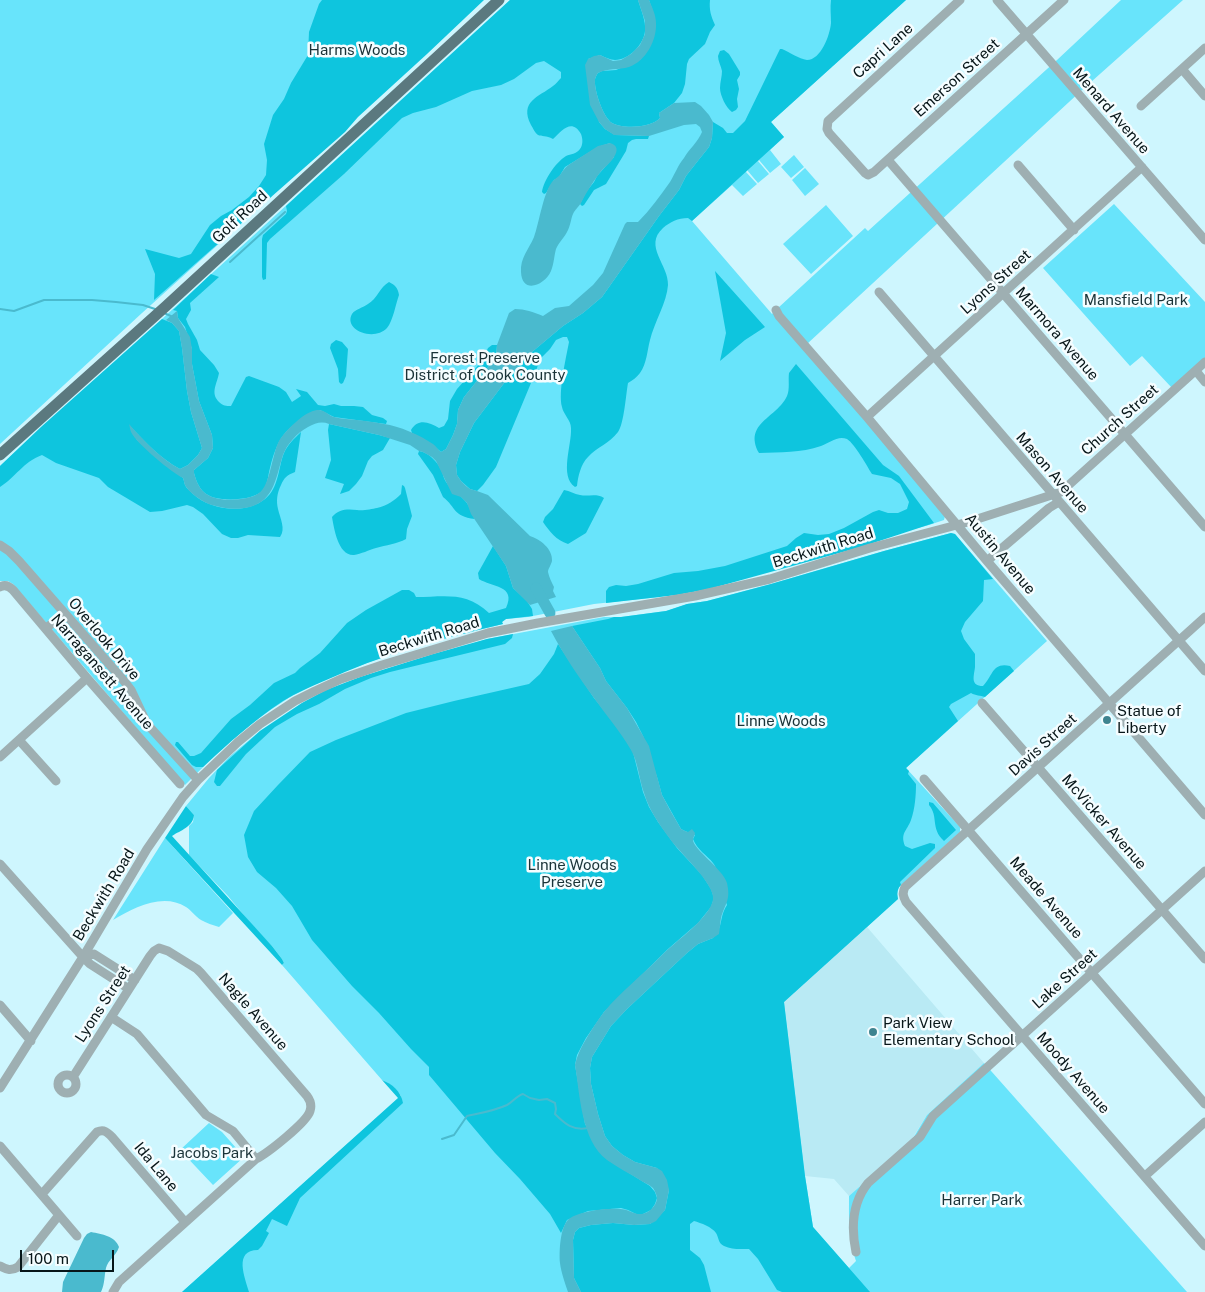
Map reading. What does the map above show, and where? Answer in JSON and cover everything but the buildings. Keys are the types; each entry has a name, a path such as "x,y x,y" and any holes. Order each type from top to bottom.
{"main road":[{"name":"Golf Road","path":"0,455 165,307 499,0"}],"street":[{"name":"Capri Lane","path":"868,175 864,173 828,133 827,125 831,117 960,0"},
{"name":"Menard Avenue","path":"997,0 1205,240"},
{"name":"Emerson Street","path":"868,175 888,160 1064,0"},
{"path":"1141,106 1205,48"},
{"path":"1182,69 1205,96"},
{"name":"Marmora Avenue","path":"888,160 1205,527"},
{"path":"1018,165 1074,230"},
{"name":"Lyons Street","path":"867,417 1142,167"},
{"name":"Mason Avenue","path":"879,292 1205,671"},
{"name":"Austin Avenue","path":"776,310 779,316 1205,815"},
{"name":"Church Street","path":"1052,495 1061,492 1205,362"},
{"path":"1196,371 1205,382"},
{"name":"Beckwith Road","path":"0,1088 83,958 152,842 178,804 198,780 238,742 260,724 286,707 341,679 390,662 488,633 695,596 770,579 1052,495"},
{"path":"988,561 1049,508 1059,502"},
{"name":"Overlook Drive","path":"0,545 19,561 124,681 147,724 198,780"},
{"name":"Narragansett Avenue","path":"0,587 6,585 13,590 180,784"},
{"path":"46,628 65,614"},
{"name":"Davis Street","path":"903,895 905,887 1205,617"},
{"path":"0,757 87,678"},
{"name":"McVicker Avenue","path":"982,703 1205,959"},
{"path":"19,740 56,781"},
{"name":"Meade Avenue","path":"924,779 1205,1104"},
{"path":"0,864 83,958 129,989"},
{"name":"Lake Street","path":"856,1252 853,1221 858,1200 864,1187 920,1137 933,1116 1205,871"},
{"name":"Moody Avenue","path":"903,895 906,902 1205,1246"},
{"name":"Lyons Street","path":"73,1077 154,951 159,948"},
{"name":"Nagle Avenue","path":"159,948 168,951 201,973 310,1102 311,1108 306,1119 268,1152 256,1159"},
{"path":"83,958 94,954 135,980"},
{"path":"0,1005 31,1041"},
{"path":"111,1017 137,1034 206,1114 232,1131 256,1159 119,1282 113,1292"},
{"path":"1144,1176 1205,1122"},
{"name":"Ida Lane","path":"42,1194 97,1132 105,1131 185,1222"},
{"path":"0,1146 77,1236"},
{"path":"0,1266 13,1270 22,1262 59,1215"}],"shaded area":[{"path":"638,0 649,0 656,20 655,36 645,55 635,64 629,67 605,70 598,74 595,84 602,109 612,123 623,126 644,126 660,118 659,113 674,103 695,102 701,106 713,122 712,138 709,147 686,176 679,190 602,297 532,352 511,374 474,423 456,465 457,475 466,486 488,495 530,536 538,539 548,549 552,561 548,572 556,597 530,605 513,588 506,566 471,514 467,503 461,497 452,494 436,461 410,445 379,435 326,423 313,424 300,432 287,447 276,479 265,499 250,507 231,509 212,505 197,497 187,488 183,478 155,457 134,437 129,424 159,455 180,469 188,465 202,448 191,412 179,331 172,323 166,320 177,311 178,318 190,337 192,364 199,401 212,435 213,448 208,458 194,470 199,486 208,495 219,499 233,500 248,498 259,493 266,484 279,441 290,427 301,418 317,410 322,410 337,418 374,422 396,427 422,437 441,452 446,449 457,424 458,410 464,397 496,357 497,345 509,313 519,309 543,316 555,308 569,306 593,285 603,273 625,224 627,222 638,222 651,208 702,132 696,124 684,125 649,136 614,135 599,122 590,105 585,65 588,59 600,55 613,61 621,60 640,45 645,34 645,21"},
{"path":"610,143 616,147 615,155 611,162 596,177 574,212 568,230 556,249 552,268 548,276 539,284 525,284 521,272 522,262 534,237 550,184 568,165 598,146"},
{"path":"572,626 600,668 606,681 627,708 649,746 662,795 681,829 688,832 692,829 695,833 694,844 720,872 727,883 728,894 721,918 719,934 698,944 627,1009 611,1026 592,1057 590,1068 591,1084 605,1136 612,1146 623,1155 635,1162 662,1171 667,1180 669,1190 665,1210 656,1221 650,1224 613,1223 591,1225 579,1228 575,1232 573,1240 574,1278 581,1292 568,1292 561,1270 560,1246 566,1222 579,1214 601,1210 620,1209 642,1214 654,1207 657,1199 656,1193 650,1185 607,1160 592,1141 580,1103 576,1060 586,1039 604,1012 625,990 700,921 711,906 713,899 712,893 703,877 675,845 655,817 642,788 631,750 577,673 551,631"},
{"name":"Park View Elementary School","path":"867,927 984,1063 927,1115 912,1139 849,1196 834,1179 805,1176 784,1002"},
{"path":"91,1232 111,1238 119,1247 107,1265 101,1292 62,1292 63,1282 84,1238"}],"green space":[{"path":"0,0 478,0 269,192 272,196 0,444"},
{"name":"Harms Woods","path":"322,0 484,0 358,117 345,132 154,300 155,274 145,249 179,258 191,254 210,225 249,197 266,175 267,160 264,144 273,115 308,55 309,32"},
{"name":"Forest Preserve District of Cook County","path":"510,0 906,0 771,122 784,137 770,150 781,164 770,173 759,160 769,174 758,183 747,170 746,172 757,184 743,196 732,185 692,221 772,314 774,312 943,511 944,520 659,597 594,604 528,617 506,619 502,622 503,624 435,641 367,663 293,695 270,710 232,740 185,785 13,584 8,581 0,581 0,466"},
{"path":"510,0 638,0 645,27 644,36 639,46 630,54 620,59 611,60 600,55 588,59 599,122 605,129 615,135 649,136 648,139 636,139 628,143 626,151 606,184 594,190 584,205 580,204 586,192 614,157 610,143 598,147 565,167 544,194 542,192 543,187 551,172 562,159 580,149 582,140 578,129 571,126 560,132 553,139 538,135 531,125 527,110 529,105 561,78 561,72 544,61 536,63 514,79 501,85 472,91 436,107 402,118 344,174 270,239 267,243 266,279 263,280 263,235 286,214 286,206"},
{"path":"649,0 710,0 711,13 715,25 705,44 689,59 682,93 674,103 659,113 660,118 644,126 629,127 617,125 609,120 602,109 596,90 595,78 602,71 616,70 641,59 653,12"},
{"path":"831,0 906,0 771,122 784,137 692,221 688,218 674,221 663,228 658,235 655,242 656,249 665,270 668,285 667,292 652,333 644,365 639,374 628,383 623,416 618,432 583,463 577,486 575,487 570,482 567,468 571,425 563,410 561,401 563,375 569,342 567,337 563,337 556,340 540,359 496,467 477,491 470,489 457,475 456,465 474,423 511,374 532,352 602,297 679,190 686,176 709,147 712,138 713,122 727,133 733,133 745,121 780,49 807,60 817,56 827,40 830,28"},
{"path":"1121,0 1183,0 1082,90 807,344 778,308 865,228 868,231"},
{"path":"724,50 729,54 740,72 737,80 739,89 738,107 732,112 722,98 720,91 722,71 718,56 720,51"},
{"path":"794,155 804,167 791,178 781,167"},
{"path":"805,168 819,184 805,196 792,180"},
{"name":"Mansfield Park","path":"1114,204 1205,302 1205,358 1172,388 1142,356 1130,366 1043,268"},
{"path":"826,205 853,236 811,274 783,244"},
{"path":"715,271 765,327 745,340 720,361 726,333"},
{"path":"211,274 219,277 190,303 191,310 186,319 200,350 219,373 215,395 220,403 225,406 231,406 246,377 249,376 279,387 286,392 292,402 301,396 296,389 307,392 318,405 334,404 363,407 372,415 383,418 387,421 386,424 334,417 320,410 292,426 281,438 273,456 266,485 259,494 245,498 220,499 205,493 197,482 194,470 208,458 213,448 212,435 199,401 192,364 192,349 185,327 178,318 177,311 173,310"},
{"path":"389,282 396,287 399,295 393,317 387,328 375,334 368,334 356,329 350,320 352,314 371,302"},
{"path":"162,319 172,323 179,331 191,412 202,448 188,465 180,469 147,444 130,426 137,440 183,478 186,487 200,499 218,507 238,509 257,504 270,494 276,484 286,450 301,432 295,472 285,479 278,494 277,506 283,527 280,537 248,535 231,538 222,534 203,514 187,505 150,512 108,487 99,478 56,463 42,455 35,458 0,487 0,466"},
{"path":"336,340 342,342 348,349 346,376 341,384 339,382 338,369 330,348 331,344"},
{"path":"492,345 497,345 496,357 464,397 458,410 457,424 446,449 441,452 412,433 411,430 414,426 424,422 439,428 444,426 448,419 450,401 457,389 482,361 488,348"},
{"path":"796,364 883,465 899,476 934,523 861,547 709,589 677,595 606,603 606,591 609,587 638,584 674,573 725,566 787,546 804,533 829,534 879,510 888,513 898,513 907,509 909,502 900,484 891,478 872,474 857,450 847,439 837,439 806,450 759,453 755,443 755,435 758,428 782,404 787,396 789,373"},
{"path":"329,424 390,438 383,450 372,456 368,461 362,476 356,484 349,491 340,494 344,484 325,478 331,460"},
{"path":"419,451 427,454 435,461 442,471 446,482 467,504 475,519 458,514 443,497 433,475 418,454"},
{"path":"402,485 405,488 412,516 407,529 406,539 354,555 344,551 338,540 332,517 337,512 343,510 365,510 384,506 401,494"},
{"path":"564,490 580,495 604,498 586,533 568,544 554,535 543,522"},
{"name":"Linne Woods Preserve","path":"951,533 955,534 1047,641 906,768 960,827 960,832 899,887 898,899 784,1002 813,1227 849,1268 856,1261 850,1237 849,1196 912,1140 927,1115 984,1063 1187,1292 182,1292 401,1096 393,1086 382,1080 282,965 284,963 282,959 272,946 189,855 189,826 193,822 194,815 186,806 229,757 260,731 302,703 326,690 487,639 604,617 621,617 666,611 687,604 707,601 771,584"},
{"name":"Linne Woods","path":"951,533 955,534 993,579 984,580 983,601 965,622 961,631 964,639 975,654 974,682 979,686 983,686 996,668 1000,666 1010,666 1014,671 985,697 971,693 951,704 949,707 958,721 906,768 916,784 916,788 912,816 903,838 905,846 912,849 930,843 935,844 935,848 900,882 898,899 784,1002 813,1227 870,1292 782,1292 777,1290 758,1259 749,1249 733,1249 724,1246 712,1229 694,1221 690,1224 690,1250 700,1258 704,1265 711,1292 581,1292 574,1278 573,1240 575,1232 579,1228 591,1225 613,1223 650,1224 665,1210 669,1190 657,1168 635,1162 623,1155 612,1146 605,1136 591,1084 590,1068 592,1057 611,1026 627,1009 687,953 698,944 713,938 719,928 727,905 715,866 695,843 693,839 695,835 681,829 662,795 643,736 636,722 606,681 600,668 572,626 614,617 666,611 687,604 707,601"},
{"path":"493,546 506,566 513,588 527,601 532,609 533,616 506,619 502,622 503,624 412,648 367,663 308,688 283,701 262,716 203,767 192,765 175,745 178,742 190,756 201,753 231,719 274,683 295,673 320,653 347,623 402,590 409,590 416,597 446,596 463,598 472,601 489,613 506,608 508,595 505,591 479,579 478,573"},
{"path":"513,634 512,638 505,644 390,672 345,689 275,727 246,754 220,786 217,786 214,782 217,770 260,731 302,703 326,690 433,654"},
{"path":"558,644 594,698 619,729 633,752 643,792 658,822 677,848 702,875 711,889 714,898 711,907 698,923 668,949 604,1012 586,1038 577,1055 575,1065 585,1124 608,1160 650,1186 657,1198 655,1204 651,1210 643,1214 636,1214 621,1208 588,1211 567,1220 561,1233 550,1214 429,1075 429,1067 352,986 312,940 292,906 276,888 257,872 248,857 244,835 254,811 310,752 406,713 529,684 540,674 554,654"},
{"path":"929,802 933,803 956,830 944,841 937,832 934,814"},
{"path":"186,806 194,815 193,819 186,828 172,836 272,946 282,959 284,963 282,965 165,838"},
{"path":"165,838 233,913 219,927 201,920 186,907 168,901 148,903 113,920"},
{"path":"382,1080 396,1088 403,1103 300,1198 287,1226 272,1219 266,1231 269,1233 262,1246 258,1250 250,1251 243,1260 243,1273 249,1292 182,1292 398,1098"},
{"name":"Jacobs Park","path":"209,1123 222,1132 244,1157 213,1185 180,1150"}],"waterway":[{"path":"230,262 285,212"},
{"path":"0,309 14,311 44,300 92,300 143,305 155,309"},
{"path":"164,313 173,317"},
{"path":"536,588 550,613"},
{"path":"442,1139 454,1135 467,1116 502,1107 523,1094 530,1098 547,1099 555,1103 555,1114 566,1124 574,1128 588,1128"}],"place":[{"name":"Statue of Liberty","path":"1107,720"},
{"name":"Park View Elementary School","path":"873,1032"}],"park label":[{"name":"Harrer Park","path":"982,1200"}]}
